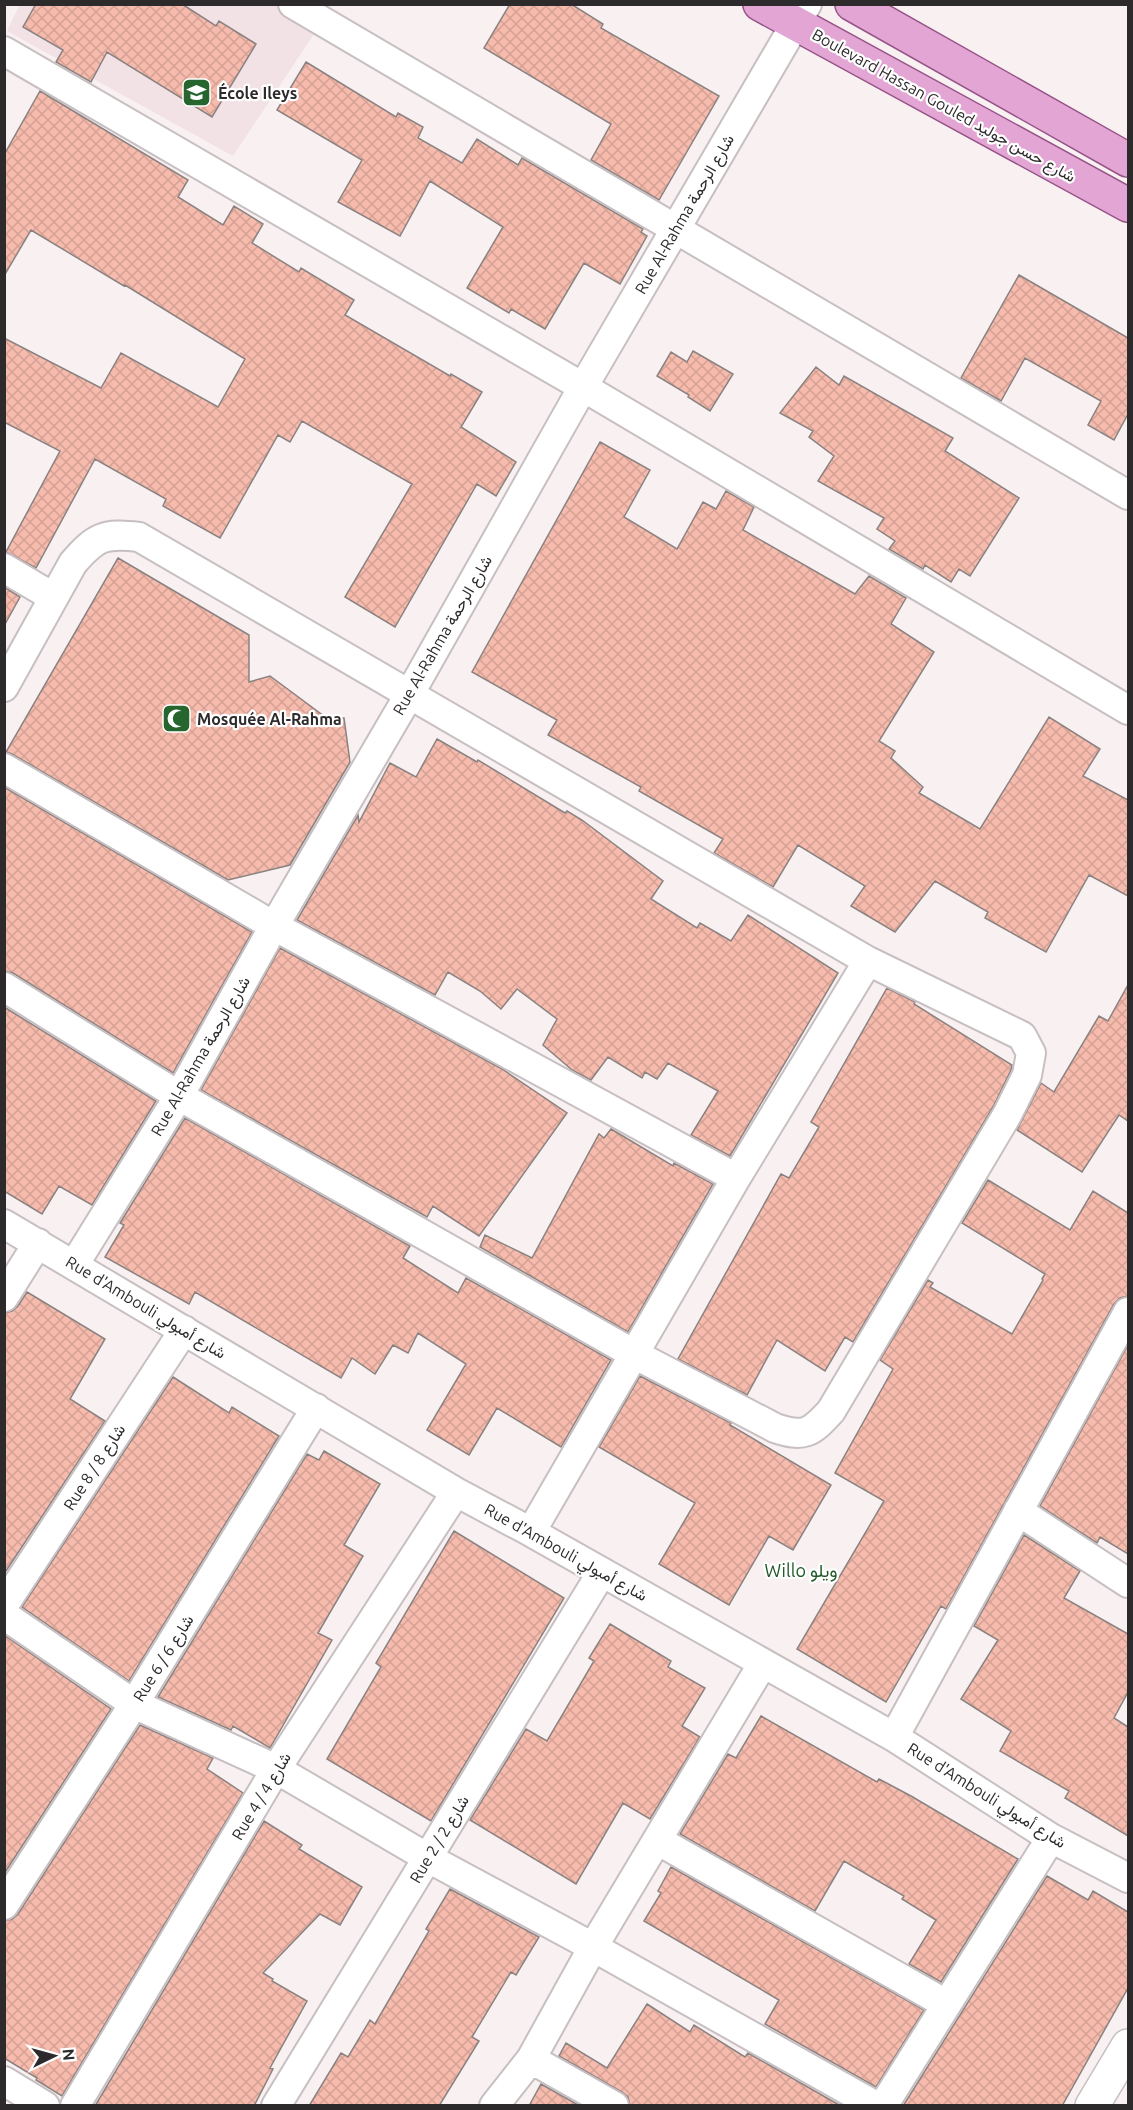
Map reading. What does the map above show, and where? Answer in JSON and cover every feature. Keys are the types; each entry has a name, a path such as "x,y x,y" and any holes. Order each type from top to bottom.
{"main road":[{"name":"Boulevard Hassan Gouled شارع حسن جوليد","path":"760,4 801,14 1126,200"},
{"path":"852,4 1128,160"},
{"path":"1092,2106 1128,2046"}],"street":[{"path":"293,4 1128,495"},
{"name":"Rue Al-Rahma شارع الرحمة","path":"75,1265 179,1096 274,926 801,14"},
{"path":"4,51 584,387 1128,710"},
{"path":"4,687 73,563 88,546 113,534 140,537 868,961 1022,1036 1031,1053 1027,1075 1006,1114 831,1411 815,1429 793,1434 775,1428 634,1354 179,1096 4,987"},
{"path":"4,568 53,597"},
{"path":"4,768 274,926 736,1178"},
{"path":"531,1532 736,1178 868,961"},
{"name":"Rue d'Ambouli شارع أمبولي","path":"4,1224 456,1492 894,1737 1051,1838 1128,1878"},
{"path":"4,1297 38,1244"},
{"path":"894,1737 1128,1312"},
{"name":"Rue 8 / شارع 8","path":"4,1605 184,1330"},
{"name":"Rue 6 / شارع 6","path":"4,1905 134,1704 316,1408"},
{"name":"Rue 4 / شارع 4","path":"75,2106 276,1769 456,1492"},
{"path":"1018,1511 1128,1583"},
{"name":"Rue 2 / شارع 2","path":"276,2106 602,1572"},
{"path":"4,1615 134,1704 276,1769 428,1858 593,1947 876,2106"},
{"path":"494,2106 531,2059 593,1947 763,1663"},
{"path":"883,2106 1051,1838"},
{"path":"657,1840 946,2004"},
{"path":"531,2059 614,2106"},
{"path":"4,2081 45,2106"}],"shaded area":[{"name":"École Ileys","path":"20,4 275,5 318,28 233,156 7,31"}],"building":[{"path":"36,4 182,4 216,26 219,21 256,44 212,117 107,52 91,82 56,62 63,50 23,27"},
{"path":"510,4 571,4 603,24 601,28 719,96 659,200 591,160 611,124 484,48"},
{"path":"306,62 396,117 398,113 423,127 418,138 462,163 477,139 518,165 522,158 643,229 641,232 647,236 620,284 584,263 545,329 511,309 509,313 467,288 503,227 430,181 400,236 338,202 362,160 277,110"},
{"path":"40,91 188,180 178,197 223,225 234,206 263,224 252,243 299,272 301,268 354,300 345,315 482,392 461,427 516,462 496,496 477,484 395,627 345,597 412,484 302,421 290,442 278,435 220,538 163,506 166,499 95,459 36,568 6,552 60,451 4,422 4,338 101,388 121,353 218,407 245,359 31,230 4,276 4,155"},
{"path":"1019,275 1128,338 1128,417 1114,440 1088,425 1101,401 1025,358 1001,401 961,378"},
{"path":"693,351 733,374 710,411 657,376 671,352 687,362"},
{"path":"816,367 839,385 844,376 953,438 945,451 1019,498 970,576 959,569 951,582 925,565 923,569 889,549 895,541 877,529 884,518 818,481 834,456 809,437 813,431 780,413"},
{"path":"600,442 650,470 624,517 677,549 703,502 716,509 726,491 754,507 743,530 855,594 869,576 906,598 891,624 934,652 879,741 895,751 891,758 923,787 919,793 980,829 1049,717 1100,749 1083,776 1128,800 1128,896 1089,875 1046,952 985,918 988,912 935,881 895,932 851,906 865,886 798,845 773,887 714,853 723,839 639,791 641,787 548,735 557,720 472,672"},
{"name":"Mosquée Al-Rahma","path":"118,558 249,635 249,682 270,676 328,719 344,718 350,762 290,865 228,880 6,752"},
{"path":"4,587 20,597 4,626"},
{"path":"437,739 477,762 478,760 565,813 567,811 582,820 663,881 651,899 697,928 700,923 731,941 748,915 838,973 730,1156 691,1135 718,1091 668,1063 657,1079 645,1072 642,1078 608,1057 591,1080 572,1070 543,1045 557,1019 517,989 501,1009 480,991 448,972 435,995 297,920 358,815 359,822 390,763 416,777"},
{"path":"4,787 252,932 173,1073 13,973 4,971"},
{"path":"280,948 502,1069 567,1113 479,1236 433,1206 427,1217 201,1090"},
{"path":"1128,985 1128,1121 1119,1115 1082,1172 1017,1130 1041,1083 1054,1092 1099,1016 1108,1021"},
{"path":"887,988 915,1002 914,1004 1012,1065 1011,1070 993,1107 853,1342 845,1337 825,1371 777,1340 747,1395 678,1359 781,1174 789,1178 819,1127 811,1122"},
{"path":"4,1007 156,1101 92,1205 59,1186 42,1214 4,1191"},
{"path":"185,1118 410,1246 403,1258 458,1293 466,1278 611,1360 561,1447 497,1408 469,1455 427,1430 466,1364 418,1333 408,1353 393,1345 375,1374 352,1358 341,1378 195,1292 189,1304 105,1257 124,1225 120,1223"},
{"path":"611,1129 673,1166 674,1163 713,1184 628,1332 480,1247 485,1235 532,1258 599,1134 604,1138"},
{"path":"988,1180 1070,1230 1093,1191 1128,1213 1128,1296 1120,1298 1114,1304 946,1609 941,1606 886,1702 797,1649 884,1501 835,1473 893,1369 880,1360 928,1280 933,1283 930,1287 1012,1334 1043,1280 1045,1274 962,1223"},
{"path":"27,1292 105,1339 70,1399 105,1421 4,1574 4,1313 18,1306"},
{"path":"1128,1345 1128,1554 1100,1537 1097,1543 1040,1506"},
{"path":"640,1376 731,1423 730,1425 831,1485 793,1550 769,1536 729,1605 659,1564 695,1503 599,1447"},
{"path":"173,1377 229,1413 232,1407 279,1436 129,1681 22,1607"},
{"path":"324,1451 380,1484 344,1545 363,1556 318,1633 332,1640 270,1748 233,1726 231,1730 158,1697 307,1454 319,1460"},
{"path":"454,1531 564,1598 431,1821 327,1759 381,1667 376,1663"},
{"path":"1024,1535 1080,1571 1064,1598 1128,1634 1128,1692 1114,1718 1128,1727 1128,1836 1065,1798 1069,1791 1000,1751 1011,1731 961,1699 998,1640 974,1626"},
{"path":"610,1624 671,1661 668,1667 705,1688 682,1726 700,1737 650,1819 623,1803 576,1884 470,1820 526,1729 547,1741 594,1661 589,1658"},
{"path":"4,1635 111,1709 4,1874"},
{"path":"761,1716 877,1782 879,1779 911,1796 1018,1859 941,1982 909,1964 936,1920 902,1899 904,1896 844,1861 815,1911 680,1834 728,1754 736,1758"},
{"path":"140,1725 213,1758 207,1769 243,1793 62,2096 4,2058 4,1921 18,1914"},
{"path":"264,1821 302,1845 299,1849 362,1887 340,1925 320,1914 263,1973 273,1979 272,1981 307,2001 270,2068 273,2069 254,2106 95,2106"},
{"path":"671,1867 924,2010 876,2087 765,2024 779,2000 644,1921 661,1893 658,1891"},
{"path":"1047,1876 1088,1900 1093,1891 1128,1912 1128,1988 1062,2106 903,2106"},
{"path":"450,1889 539,1937 516,1975 511,1972 472,2037 479,2041 439,2106 309,2106 341,2053 348,2057 370,2020 375,2024 429,1931 426,1929"},
{"path":"647,2004 690,2032 694,2025 745,2057 748,2053 841,2106 630,2106 628,2097 622,2092 559,2056 566,2043 607,2068"},
{"path":"541,2084 580,2106 529,2106"}],"place":[{"name":"École Ileys","path":"197,93"},
{"name":"Mosquée Al-Rahma","path":"176,719"}],"district":[{"name":"Willo ويلو","path":"801,1571"}]}
